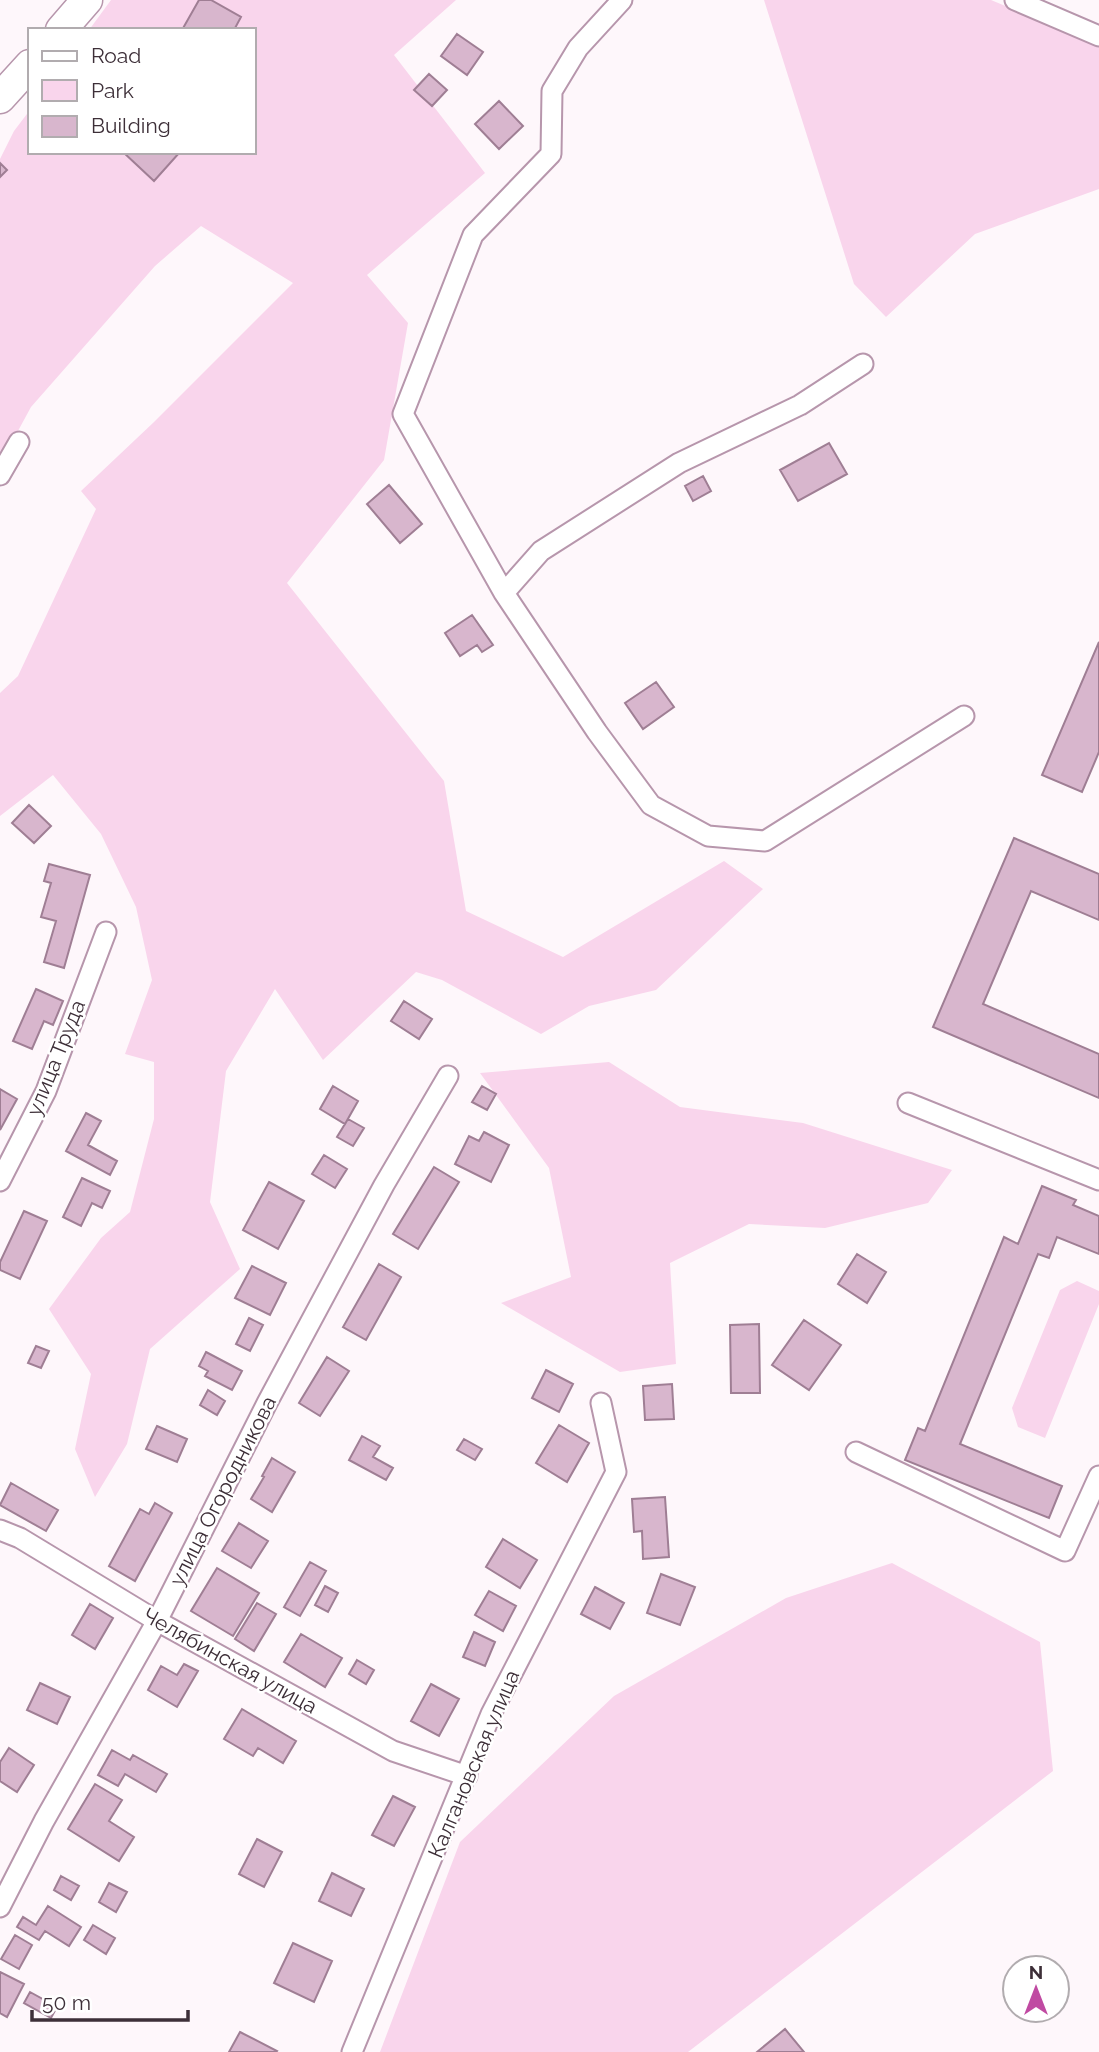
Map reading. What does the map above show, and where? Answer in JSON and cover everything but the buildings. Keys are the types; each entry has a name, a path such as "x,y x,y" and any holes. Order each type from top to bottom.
{"main road":[{"path":"63,28 87,0"},
{"path":"0,98 28,67"}],"street":[{"path":"622,0 578,48 552,91 551,155 473,235 402,414 504,593 597,732 650,805 708,836 765,841 964,716"},
{"path":"1015,0 1099,36"},
{"path":"504,593 541,551 564,536 679,463 800,405 863,365"},
{"path":"0,475 19,442"},
{"name":"улица Труда","path":"0,1181 46,1091 106,932"},
{"name":"улица Огородникова","path":"0,1907 44,1821 158,1621 267,1403 384,1185 448,1076"},
{"path":"908,1103 1099,1180"},
{"name":"Калгановская улица","path":"352,2052 491,1714 617,1472 601,1403"},
{"path":"856,1451 1065,1550 1099,1476"},
{"name":"Челябинская улица","path":"0,1530 19,1538 158,1621 393,1751 467,1776"}],"green space":[{"path":"111,0 456,0 394,55 485,173 367,275 408,323 384,460 287,583 444,781 466,911 563,957 724,861 763,889 656,990 589,1006 541,1034 442,980 416,972 323,1060 275,989 226,1071 210,1202 240,1269 150,1349 127,1444 95,1497 75,1449 91,1374 49,1309 101,1238 130,1212 154,1119 154,1062 125,1054 152,980 136,907 101,834 53,775 0,816 0,693 18,676 96,509 81,491 293,283 201,226 155,266 31,407 0,464 0,159 14,131 28,113 28,154 256,154 256,28 90,28"},
{"path":"764,0 991,0 1099,45 1099,189 975,234 886,317 854,284"},
{"path":"609,1062 680,1107 803,1123 952,1170 928,1203 825,1228 749,1224 670,1263 676,1364 620,1372 501,1303 571,1277 549,1168 480,1073"},
{"path":"1077,1281 1099,1291 1099,1304 1045,1438 1018,1427 1012,1408 1060,1290"},
{"path":"892,1563 1040,1642 1053,1771 688,2052 380,2052 460,1842 614,1696 786,1598"}]}
